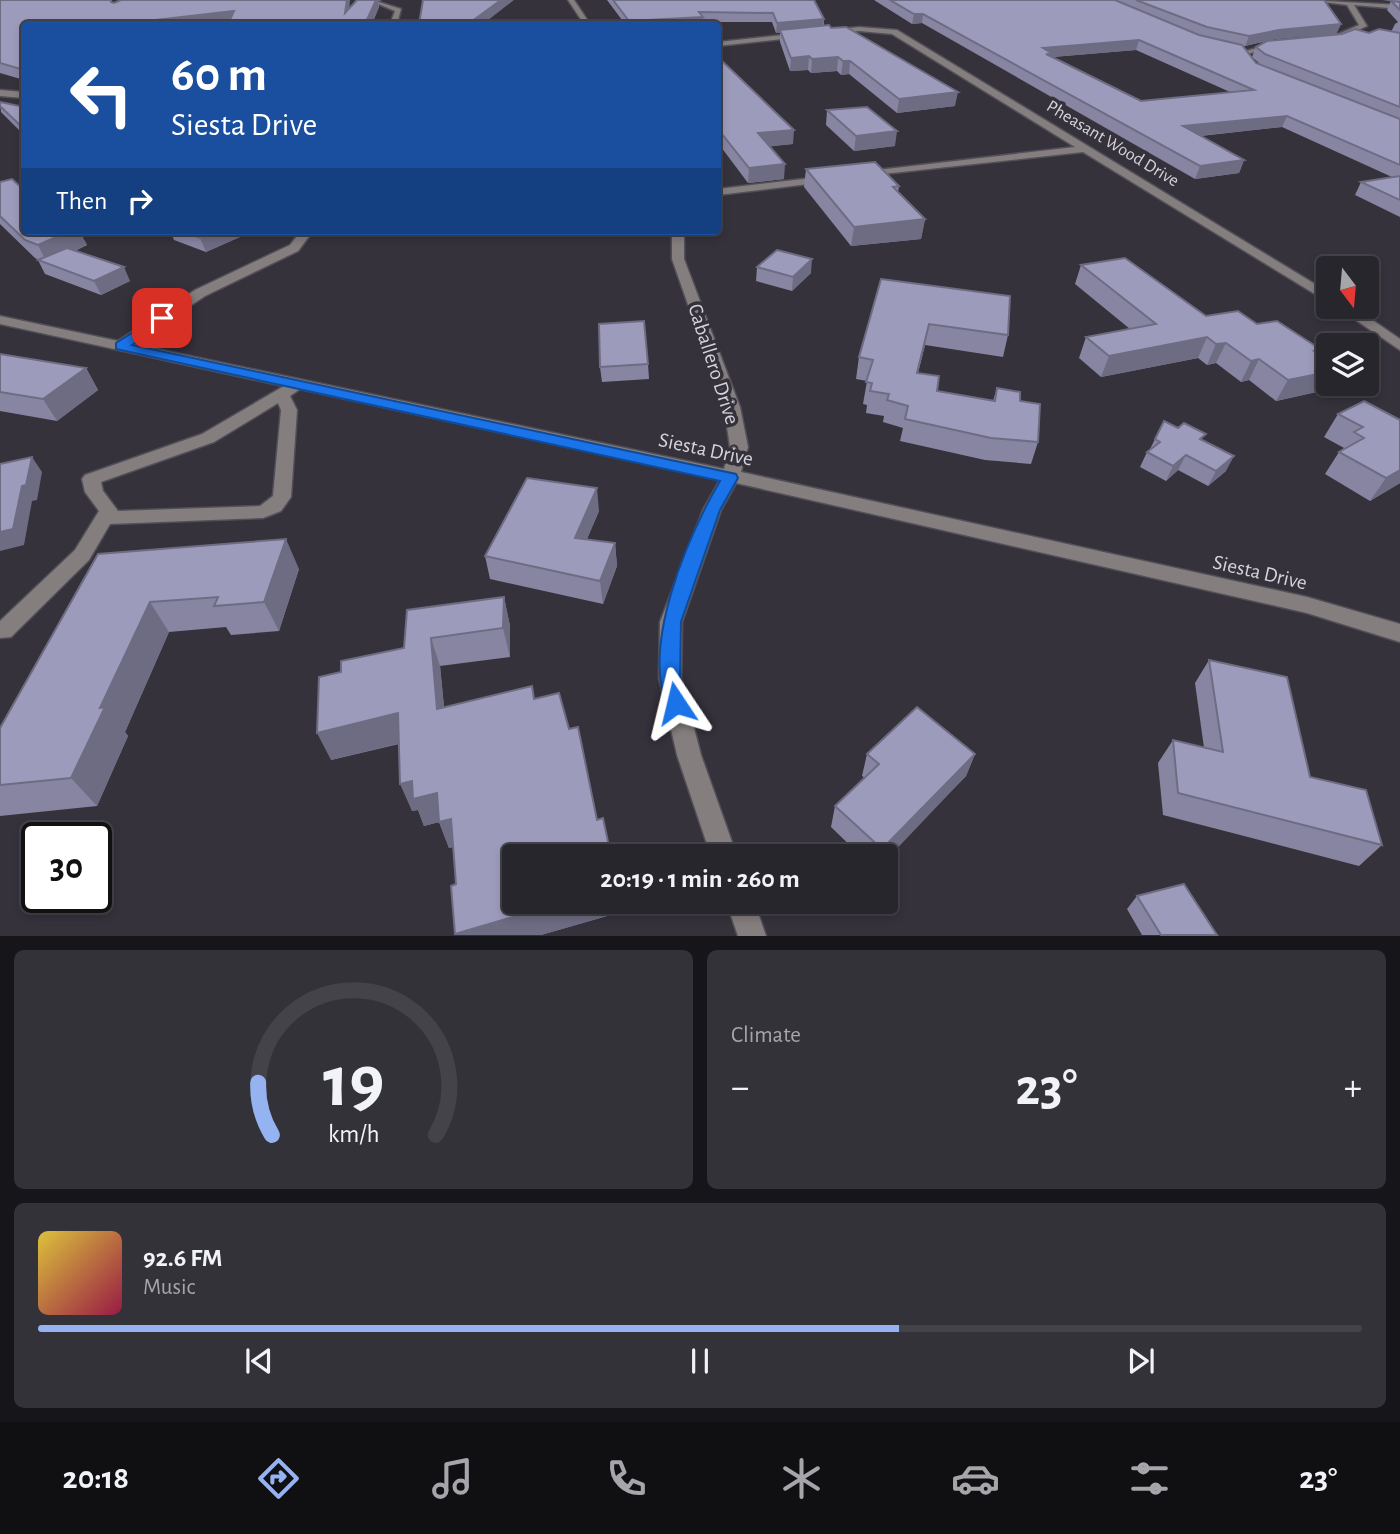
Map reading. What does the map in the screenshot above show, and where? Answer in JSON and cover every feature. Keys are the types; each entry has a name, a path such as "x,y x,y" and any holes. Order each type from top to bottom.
{"street":[{"path":"571,0 585,21"},
{"path":"1311,0 1400,7"},
{"path":"379,2 399,10 395,21"},
{"path":"1349,4 1362,20 1363,26 1358,31"},
{"name":"Pheasant Wood Drive","path":"721,44 875,28 897,34 1316,291"},
{"path":"1331,39 1358,31 1368,33"},
{"path":"1243,55 1261,47 1295,43"},
{"path":"0,93 21,95"},
{"path":"721,192 1085,149"},
{"path":"120,346 200,293 294,248 305,235"},
{"name":"Caballero Drive","path":"678,235 678,260 732,407 739,447 730,478 712,510 671,622 670,666 689,755 720,844"},
{"path":"1361,319 1400,346"},
{"name":"Siesta Drive","path":"0,320 885,509 1307,605 1400,633"},
{"path":"4,631 82,555 105,518 109,511 94,492 91,479 208,438 298,384"},
{"path":"105,518 263,512 274,507 282,497 289,410 281,394"},
{"path":"744,914 752,936"}],"building":[{"path":"0,0 111,0 114,3 121,0 347,0 345,13 357,0 376,0 366,21 229,21 234,11 147,21 21,21 21,69 0,63"},
{"path":"423,0 501,0 472,21 420,21"},
{"path":"613,0 814,0 824,19 777,23 773,13 699,12 703,17 629,21"},
{"path":"890,0 1115,0 1199,35 1242,45 1256,63 1400,119 1400,165 1287,116 1183,126 1244,160 1200,166 923,14 914,14","holes":["1139,40 1254,90 1141,101 1046,54 1053,54 1043,48"]},
{"path":"1136,0 1324,0 1341,24 1249,36 1207,27"},
{"path":"1391,1 1400,2 1400,10"},
{"path":"829,25 831,28 846,27 958,92 899,99 850,61 843,61 838,57 791,58 780,30"},
{"path":"1355,29 1369,33 1379,29 1400,33 1400,107 1265,54 1256,47 1267,41 1342,34"},
{"path":"721,60 794,130 758,133 785,164 749,168 721,133"},
{"path":"0,102 21,106 21,126 0,106"},
{"path":"867,107 897,131 856,136 827,110"},
{"path":"875,162 899,186 893,187 925,219 854,227 806,169"},
{"path":"1400,176 1400,200 1361,182"},
{"path":"12,179 21,187 21,235 61,235 38,245 25,240 0,216 0,182"},
{"path":"67,248 124,267 94,281 38,260"},
{"path":"777,250 812,259 793,277 757,267"},
{"path":"1125,258 1206,316 1238,311 1257,324 1277,321 1316,346 1316,374 1288,380 1259,359 1251,361 1226,343 1216,344 1207,337 1109,356 1086,337 1156,324 1081,265"},
{"path":"881,279 1010,296 1008,335 929,324 917,373 939,376 937,391 995,401 997,388 1020,392 1020,401 1040,404 1038,442 991,438 905,419 908,406 887,400 889,394 870,391 872,383 866,382 873,360 859,357"},
{"path":"644,321 648,364 600,367 599,324"},
{"path":"0,354 86,368 43,399 0,392"},
{"path":"1364,401 1400,420 1400,470 1386,478 1339,452 1364,438 1354,432 1363,427 1338,414"},
{"path":"1164,421 1178,428 1184,423 1206,434 1200,439 1234,456 1216,471 1186,455 1173,466 1147,452 1160,442 1155,439"},
{"path":"32,457 26,485 22,486 13,529 0,532 0,464"},
{"path":"527,478 597,488 575,538 615,543 600,581 485,556"},
{"path":"286,539 264,602 214,606 218,597 150,602 100,708 105,707 71,778 0,785 0,728 98,554"},
{"path":"504,597 503,628 431,638 437,709 532,686 534,699 559,693 569,729 578,727 597,820 603,818 608,844 502,844 502,914 523,914 455,934 451,886 456,884 451,819 439,822 437,793 413,799 412,781 400,784 398,713 317,733 319,677 341,672 341,661 404,648 407,610"},
{"path":"1209,660 1287,677 1310,777 1366,790 1382,845 1178,793 1173,740 1223,752"},
{"path":"917,707 975,754 887,844 877,844 835,806 879,764 867,754"},
{"path":"1184,884 1217,935 1161,935 1137,896"}],"route":[{"path":"162,318 120,346 730,478 712,510 671,622 670,678 676,703"}]}
